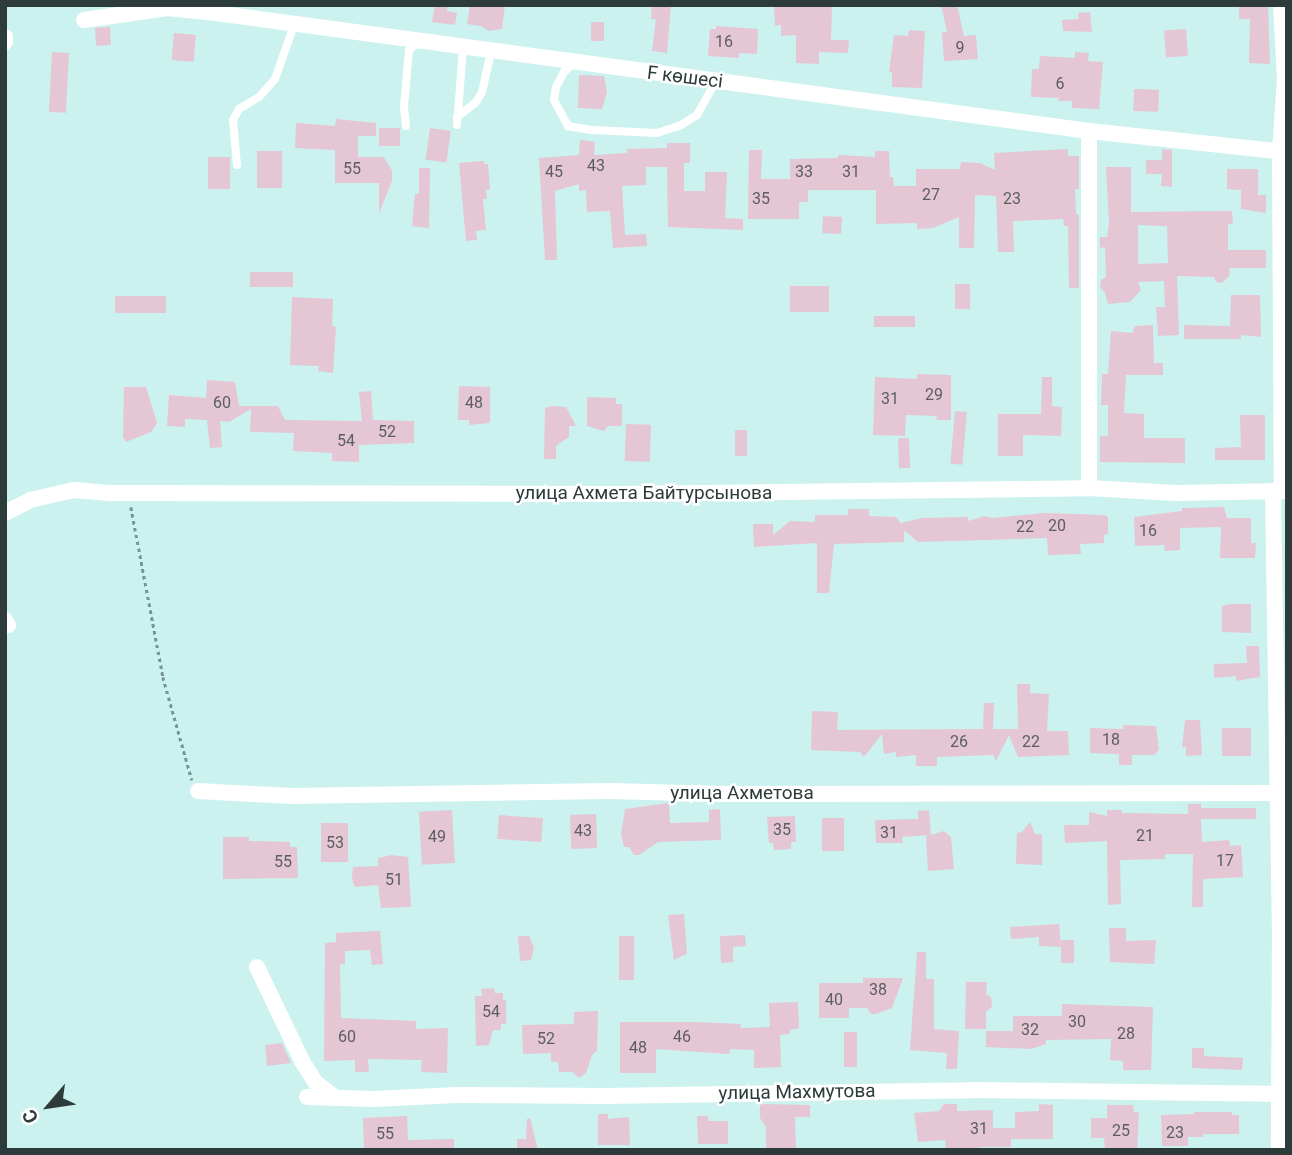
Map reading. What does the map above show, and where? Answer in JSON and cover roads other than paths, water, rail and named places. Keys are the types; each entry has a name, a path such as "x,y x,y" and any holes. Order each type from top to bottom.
{"street":[{"path":"1279,1150 1282,1094 1281,491 1285,78 1281,5"},
{"name":"F көшесі","path":"84,20 167,8 1089,131 1284,152"},
{"path":"1088,488 1089,131"},
{"name":"улица Ахмета Байтурсынова","path":"5,513 30,500 74,490 129,493 619,494 1088,488 1175,493 1281,491"},
{"name":"улица Ахметова","path":"198,791 291,796 610,791 725,794 1282,793"},
{"path":"257,967 302,1061 316,1083 332,1096"},
{"name":"улица Махмутова","path":"307,1097 373,1099 458,1095 605,1096 973,1090 1282,1094"}],"lane":[{"path":"237,165 233,120 239,109 259,97 275,79 294,25"},
{"path":"406,125 404,96 409,50 419,41"},
{"path":"463,48 457,121 482,92 491,52"},
{"path":"574,63 564,72 556,87 554,100 568,126 591,130 657,133 681,125 697,115 716,81"}]}
